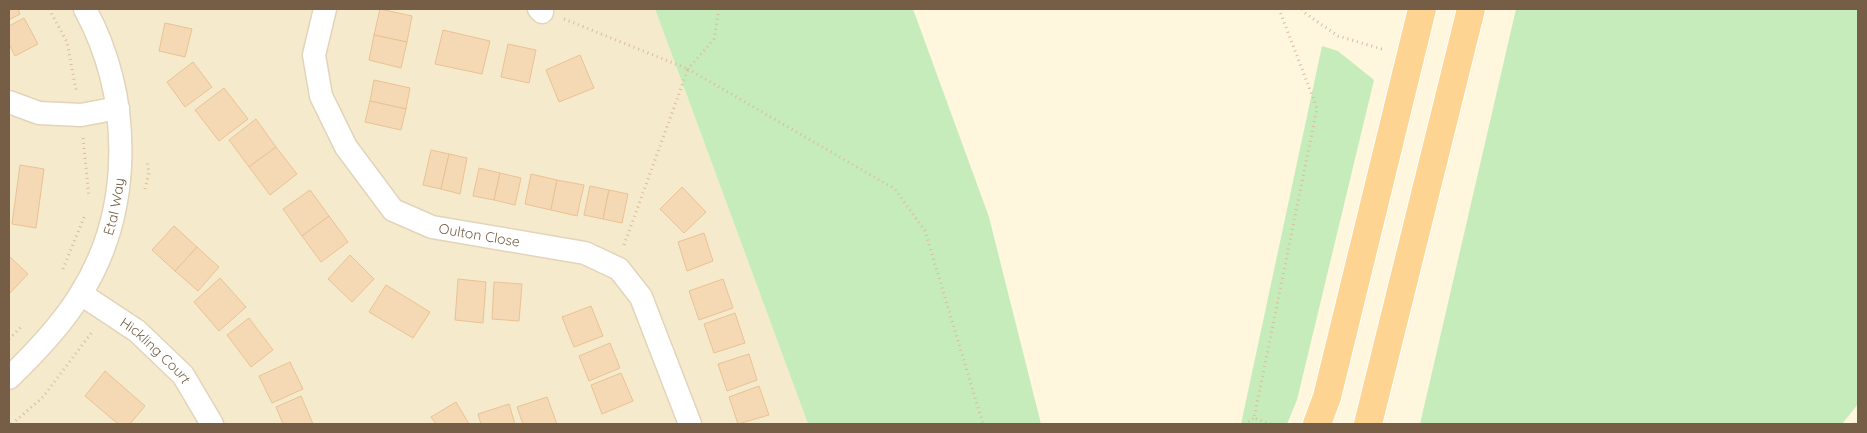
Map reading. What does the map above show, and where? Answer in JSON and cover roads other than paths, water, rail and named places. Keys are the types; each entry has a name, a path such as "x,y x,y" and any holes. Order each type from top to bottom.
{"highway":[{"path":"1317,424 1327,397 1422,9"},
{"path":"1368,424 1472,9"}],"street":[{"name":"Etal Way","path":"9,378 58,326 81,294 102,252 117,202 121,151 118,108 108,64 85,9"},
{"name":"Oulton Close","path":"325,9 314,55 321,96 346,147 392,210 432,228 585,253 619,269 641,297 688,424"},
{"path":"9,102 39,113 81,115 118,108"},
{"name":"Hickling Court","path":"81,294 137,331 183,375 212,424"}]}
